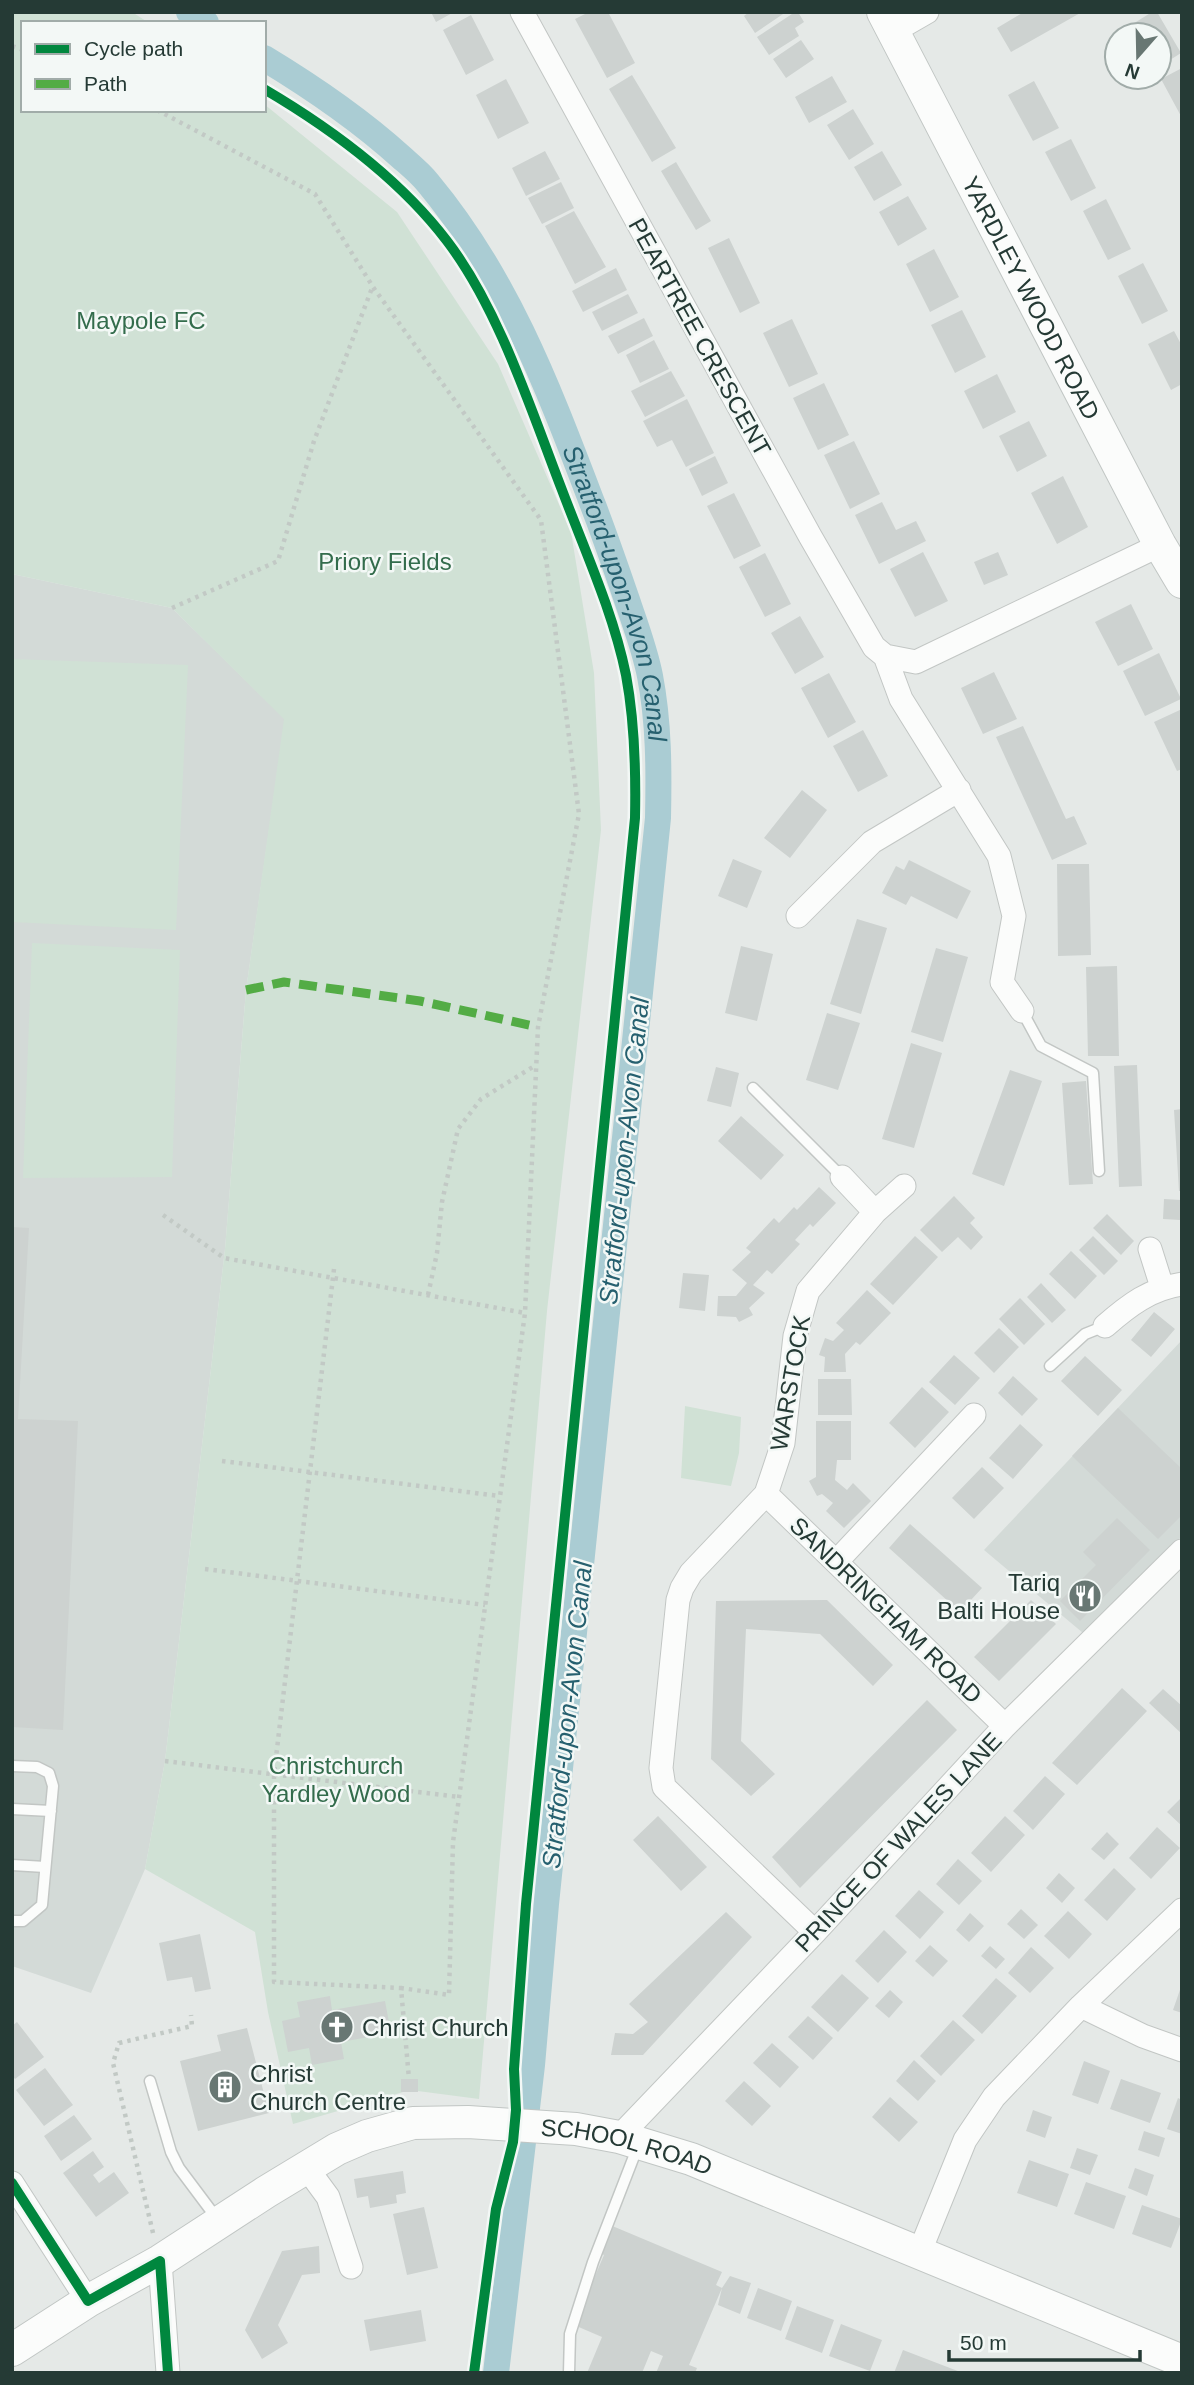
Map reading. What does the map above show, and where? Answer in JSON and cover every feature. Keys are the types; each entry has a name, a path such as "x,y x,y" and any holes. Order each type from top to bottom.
{"street":[{"name":"PEARTREE CRESCENT","path":"522,12 816,548 874,648 885,656 901,699 999,856 1014,916 1002,982 1022,1010"},
{"path":"888,22 927,12"},
{"name":"YARDLEY WOOD ROAD","path":"888,22 1160,545 1182,582"},
{"path":"885,656 916,662 1160,545"},
{"path":"798,916 872,842 959,790"},
{"path":"842,1177 875,1212"},
{"name":"WARSTOCK","path":"766,1494 783,1443 795,1336 808,1291 875,1212 904,1186"},
{"path":"1105,1326 1136,1300 1172,1286 1150,1249"},
{"path":"836,1562 974,1415"},
{"path":"766,1494 691,1573 682,1588 678,1600 661,1768 664,1787 815,1933"},
{"name":"SANDRINGHAM ROAD","path":"766,1494 1005,1726"},
{"name":"PRINCE OF WALES LANE","path":"629,2140 1005,1726 1182,1550"},
{"path":"920,2251 965,2140 994,2097 1081,2006 1182,1910"},
{"path":"1081,2006 1143,2036 1182,2050"},
{"name":"SCHOOL ROAD","path":"12,2350 89,2301 160,2261 337,2149 368,2136 413,2123 468,2122 576,2129 629,2140 691,2159 1182,2361"},
{"path":"306,2167 328,2197 351,2267"},
{"path":"12,2183 89,2301"},
{"path":"160,2261 168,2373"}],"lane":[{"path":"1022,1010 1041,1046 1093,1073 1099,1171"},
{"path":"753,1088 842,1177"},
{"path":"1050,1366 1085,1334 1105,1326"},
{"path":"12,1766 37,1767 49,1773 54,1786 42,1905 23,1921 12,1921"},
{"path":"12,1809 51,1811"},
{"path":"12,1865 45,1867"},
{"path":"150,2081 171,2152 179,2168 220,2222"},
{"path":"569,2373 570,2334 629,2140"}],"path":[{"path":"161,112 315,194 373,287 541,520 579,814 538,1027 525,1313 453,1842 449,1995 401,1988 274,1982 274,1774 334,1269"},
{"path":"172,608 278,561 314,441 373,287"},
{"path":"428,1295 437,1253 442,1202 458,1129 481,1099 537,1064"},
{"path":"163,1215 224,1258 525,1313"},
{"path":"222,1461 500,1497"},
{"path":"205,1569 485,1605"},
{"path":"165,1761 459,1797"},
{"path":"401,1988 409,2079"}],"shaded area":[{"path":"12,574 172,608 285,719 246,990 225,1249 165,1761 145,1869 91,1993 12,1966"},
{"path":"1182,1340 1182,1536 1083,1633 984,1550"}],"green space":[{"path":"12,12 132,12 146,21 21,21 21,112 266,112 266,106 397,212 498,364 571,532 594,673 601,830 547,1311 479,2099 410,2090 293,2124 268,2012 255,1932 145,1869 165,1761 225,1249 246,990 284,719 172,608 12,574"},
{"path":"12,659 188,665 176,930 12,922"},
{"path":"32,943 180,950 172,1177 23,1178"},
{"path":"685,1406 741,1417 739,1453 731,1486 681,1478"}],"building":[{"path":"431,12 454,12 436,22"},
{"path":"589,12 608,12 635,63 607,78 575,19"},
{"path":"749,12 786,12 755,33 744,16"},
{"path":"798,12 804,22 795,28 799,36 769,55 757,37"},
{"path":"1024,12 1082,12 1011,52 997,28"},
{"path":"1152,12 1157,12 1162,21 1138,21"},
{"path":"471,15 494,60 466,75 443,30"},
{"path":"1173,39 1181,53 1173,58"},
{"path":"801,40 814,59 786,78 773,59"},
{"path":"1182,68 1182,118 1167,91 1173,91 1173,73"},
{"path":"632,75 676,148 652,162 609,89"},
{"path":"832,76 847,102 809,123 795,97"},
{"path":"506,79 529,123 498,139 476,95"},
{"path":"1034,81 1059,128 1033,141 1008,95"},
{"path":"853,109 874,144 849,160 827,125"},
{"path":"1071,139 1096,188 1071,201 1045,152"},
{"path":"545,151 560,179 526,196 512,168"},
{"path":"882,151 902,185 874,201 854,167"},
{"path":"676,162 711,221 696,230 661,171"},
{"path":"561,182 574,208 542,224 528,198"},
{"path":"908,196 927,229 898,246 879,212"},
{"path":"1106,199 1131,249 1108,260 1083,211"},
{"path":"574,211 606,267 575,284 545,226"},
{"path":"729,238 760,303 740,313 708,248"},
{"path":"934,249 959,297 930,312 906,264"},
{"path":"1143,263 1168,311 1142,324 1118,276"},
{"path":"616,268 627,290 583,312 572,291"},
{"path":"628,294 638,313 602,331 592,312"},
{"path":"962,310 986,357 955,373 931,325"},
{"path":"644,318 653,336 618,354 608,336"},
{"path":"792,319 818,374 789,387 763,333"},
{"path":"1174,331 1182,346 1182,384 1171,390 1148,344"},
{"path":"654,340 669,369 640,383 626,355"},
{"path":"671,371 685,396 645,417 631,391"},
{"path":"997,374 1016,412 983,429 964,391"},
{"path":"824,383 849,435 818,450 793,398"},
{"path":"687,399 714,453 686,467 672,440 657,447 643,421"},
{"path":"1029,421 1047,456 1017,472 999,436"},
{"path":"854,441 880,494 850,509 824,455"},
{"path":"715,456 728,483 702,496 689,469"},
{"path":"1063,476 1088,527 1057,544 1031,493"},
{"path":"734,493 761,546 734,559 707,506"},
{"path":"882,502 896,530 916,521 926,541 879,564 855,515"},
{"path":"923,552 948,601 915,617 890,569"},
{"path":"998,552 1008,575 984,585 974,562"},
{"path":"765,553 791,604 765,617 739,567"},
{"path":"1131,604 1153,649 1118,666 1095,622"},
{"path":"800,616 824,657 795,674 771,633"},
{"path":"1159,653 1181,699 1145,716 1123,671"},
{"path":"994,672 1017,719 983,734 961,688"},
{"path":"829,673 856,722 828,738 801,688"},
{"path":"1182,709 1182,769 1177,771 1154,722"},
{"path":"1023,726 1066,819 1074,816 1087,844 1052,860 996,737"},
{"path":"863,730 888,776 858,792 833,746"},
{"path":"802,790 827,810 790,858 764,838"},
{"path":"733,859 762,871 747,908 718,896"},
{"path":"909,860 971,891 957,919 911,896 906,905 882,893 896,866 904,870"},
{"path":"1057,864 1089,864 1091,955 1058,956"},
{"path":"857,919 887,928 861,1014 830,1004"},
{"path":"741,946 773,954 757,1021 725,1013"},
{"path":"936,948 968,957 943,1042 911,1032"},
{"path":"1117,966 1119,1056 1088,1056 1086,967"},
{"path":"827,1013 860,1023 838,1090 806,1080"},
{"path":"911,1043 942,1053 914,1148 882,1139"},
{"path":"1137,1065 1142,1186 1119,1187 1114,1066"},
{"path":"716,1067 739,1073 731,1107 707,1101"},
{"path":"1010,1070 1042,1081 1004,1186 972,1174"},
{"path":"1086,1081 1093,1184 1069,1185 1062,1083"},
{"path":"1182,1109 1182,1191 1179,1191 1174,1110"},
{"path":"741,1116 784,1155 761,1180 718,1141"},
{"path":"819,1187 836,1203 813,1227 810,1224 795,1240 800,1244 772,1274 767,1270 753,1285 765,1293 749,1308 753,1315 739,1322 736,1317 717,1316 718,1296 736,1296 747,1283 732,1270 751,1252 746,1248 774,1218 779,1223 794,1207 797,1210"},
{"path":"954,1196 975,1218 970,1223 983,1237 971,1250 958,1237 942,1252 920,1230"},
{"path":"1164,1199 1181,1200 1180,1220 1163,1219"},
{"path":"1107,1214 1134,1241 1121,1255 1093,1228"},
{"path":"12,1227 29,1228 18,1419 78,1421 63,1730 12,1727"},
{"path":"915,1236 938,1257 893,1305 870,1284"},
{"path":"1093,1236 1118,1261 1104,1275 1079,1250"},
{"path":"1071,1251 1097,1276 1075,1299 1049,1274"},
{"path":"683,1273 709,1275 705,1311 679,1308"},
{"path":"1041,1283 1066,1310 1052,1323 1027,1297"},
{"path":"867,1290 891,1313 860,1345 856,1342 845,1354 846,1372 824,1372 825,1357 819,1355 825,1338 833,1341 844,1330 836,1323"},
{"path":"1020,1298 1045,1324 1024,1345 999,1319"},
{"path":"1154,1312 1175,1329 1151,1357 1131,1340"},
{"path":"999,1328 1019,1347 994,1373 974,1353"},
{"path":"954,1355 980,1378 955,1405 929,1382"},
{"path":"1085,1356 1122,1390 1098,1416 1061,1381"},
{"path":"1013,1376 1038,1399 1022,1416 998,1393"},
{"path":"818,1379 851,1379 852,1415 818,1415"},
{"path":"922,1387 949,1412 915,1448 889,1423"},
{"path":"1118,1408 1182,1469 1182,1515 1158,1539 1072,1456"},
{"path":"816,1421 851,1421 851,1460 837,1460 835,1480 847,1490 853,1483 871,1501 844,1528 826,1511 833,1503 822,1494 817,1496 809,1481 816,1477"},
{"path":"1020,1424 1043,1445 1013,1479 989,1458"},
{"path":"982,1467 1004,1488 974,1519 952,1498"},
{"path":"1117,1518 1150,1550 1080,1621 1060,1601 1096,1565 1083,1552"},
{"path":"910,1524 982,1588 960,1612 889,1548"},
{"path":"827,1600 893,1665 873,1686 820,1634 746,1629 741,1741 775,1774 751,1796 711,1759 716,1601"},
{"path":"1031,1600 1056,1624 999,1681 974,1657"},
{"path":"1122,1688 1147,1711 1077,1785 1052,1763"},
{"path":"1163,1689 1182,1706 1182,1734 1149,1703"},
{"path":"927,1700 957,1730 800,1888 772,1857"},
{"path":"1045,1776 1065,1794 1033,1830 1013,1811"},
{"path":"1182,1797 1182,1826 1167,1812"},
{"path":"658,1816 707,1867 681,1891 633,1840"},
{"path":"1005,1816 1025,1835 991,1872 971,1853"},
{"path":"1157,1827 1180,1848 1151,1879 1129,1858"},
{"path":"1107,1832 1119,1844 1104,1860 1091,1849"},
{"path":"958,1859 982,1881 959,1905 936,1884"},
{"path":"1114,1868 1136,1889 1107,1921 1084,1900"},
{"path":"1059,1873 1075,1888 1062,1903 1046,1888"},
{"path":"919,1890 944,1912 920,1939 895,1916"},
{"path":"1021,1909 1038,1925 1024,1939 1007,1924"},
{"path":"1068,1911 1092,1934 1069,1959 1044,1936"},
{"path":"726,1912 752,1937 643,2055 611,2055 615,2033 633,2034 648,2022 629,2004"},
{"path":"970,1913 984,1926 969,1942 956,1930"},
{"path":"884,1930 907,1952 878,1983 855,1961"},
{"path":"200,1934 211,1989 195,1992 192,1977 167,1981 159,1943"},
{"path":"930,1945 948,1961 933,1977 915,1961"},
{"path":"990,1946 1005,1959 996,1969 981,1956"},
{"path":"1031,1947 1054,1968 1030,1993 1008,1973"},
{"path":"842,1974 869,1998 838,2032 811,2007"},
{"path":"996,1978 1017,1996 982,2034 962,2016"},
{"path":"1182,1987 1182,2013 1173,2010"},
{"path":"890,1990 903,2002 889,2018 875,2006"},
{"name":"Christ Church","path":"330,1996 332,2010 385,2001 391,2033 341,2042 344,2059 312,2065 309,2048 288,2052 282,2021 300,2017 297,2002"},
{"path":"808,2016 833,2038 813,2060 788,2037"},
{"path":"953,2020 975,2040 941,2076 920,2056"},
{"path":"17,2022 44,2057 15,2079 12,2075 12,2026"},
{"name":"Christ Church Centre","path":"247,2028 269,2113 198,2131 180,2061 221,2051 217,2035"},
{"path":"772,2043 799,2067 780,2088 753,2063"},
{"path":"914,2060 936,2081 918,2101 896,2081"},
{"path":"1084,2061 1110,2071 1098,2104 1072,2095"},
{"path":"45,2068 73,2105 44,2126 16,2090"},
{"path":"401,2079 418,2079 418,2092 401,2092"},
{"path":"1121,2079 1161,2093 1150,2123 1110,2109"},
{"path":"744,2081 771,2106 752,2126 725,2101"},
{"path":"890,2097 918,2122 899,2142 872,2117"},
{"path":"1178,2098 1182,2100 1182,2134 1167,2129"},
{"path":"1033,2110 1052,2117 1045,2138 1026,2131"},
{"path":"74,2115 92,2139 61,2161 44,2136"},
{"path":"1144,2131 1165,2138 1159,2157 1138,2150"},
{"path":"1077,2148 1098,2155 1090,2175 1070,2168"},
{"path":"93,2151 104,2167 93,2175 99,2183 114,2172 129,2193 96,2217 63,2173"},
{"path":"1029,2160 1069,2174 1057,2207 1017,2193"},
{"path":"1135,2168 1154,2175 1147,2196 1128,2188"},
{"path":"403,2171 406,2193 396,2195 397,2203 370,2208 368,2196 357,2198 354,2179"},
{"path":"1086,2182 1126,2196 1114,2229 1074,2214"},
{"path":"1142,2205 1182,2219 1171,2248 1132,2234"},
{"path":"424,2207 438,2268 407,2275 393,2214"},
{"path":"610,2225 722,2272 716,2285 722,2288 689,2365 697,2368 695,2373 656,2373 663,2356 651,2351 642,2373 587,2373 602,2337 574,2325 604,2255 598,2252"},
{"path":"319,2246 320,2273 302,2275 278,2325 288,2343 262,2359 245,2330 282,2251"},
{"path":"730,2276 751,2283 740,2314 718,2305 722,2288"},
{"path":"758,2288 792,2301 781,2331 747,2318"},
{"path":"797,2306 834,2320 822,2353 785,2339"},
{"path":"421,2310 426,2341 370,2351 364,2320"},
{"path":"841,2324 882,2340 870,2371 829,2356"},
{"path":"903,2350 963,2373 894,2373"}],"waterway":[{"name":"Stratford-upon-Avon Canal","path":"189,12 203,21"},
{"name":"Stratford-upon-Avon Canal","path":"266,59 352,117 415,169 456,220 504,297 543,378 606,540 640,637 650,676 657,729 658,818 546,1904 532,2065 496,2373"}],"marked path":[{"path":"246,990 284,982 420,1001 538,1027"}],"cycle path":[{"path":"266,90 339,138 408,196 447,241 483,297 526,394 614,628 626,675 633,729 635,818 526,1904 514,2069 516,2110 513,2142 496,2209 474,2373"},
{"path":"12,2183 88,2301 160,2261 168,2373"}],"place":[{"name":"Tariq Balti House","path":"1085,1596"},
{"name":"Christ Church","path":"337,2027"},
{"name":"Christ Church Centre","path":"225,2087"}],"park label":[{"name":"Maypole FC","path":"141,320"},
{"name":"Priory Fields","path":"385,561"},
{"name":"Christchurch Yardley Wood","path":"336,1779"}]}
